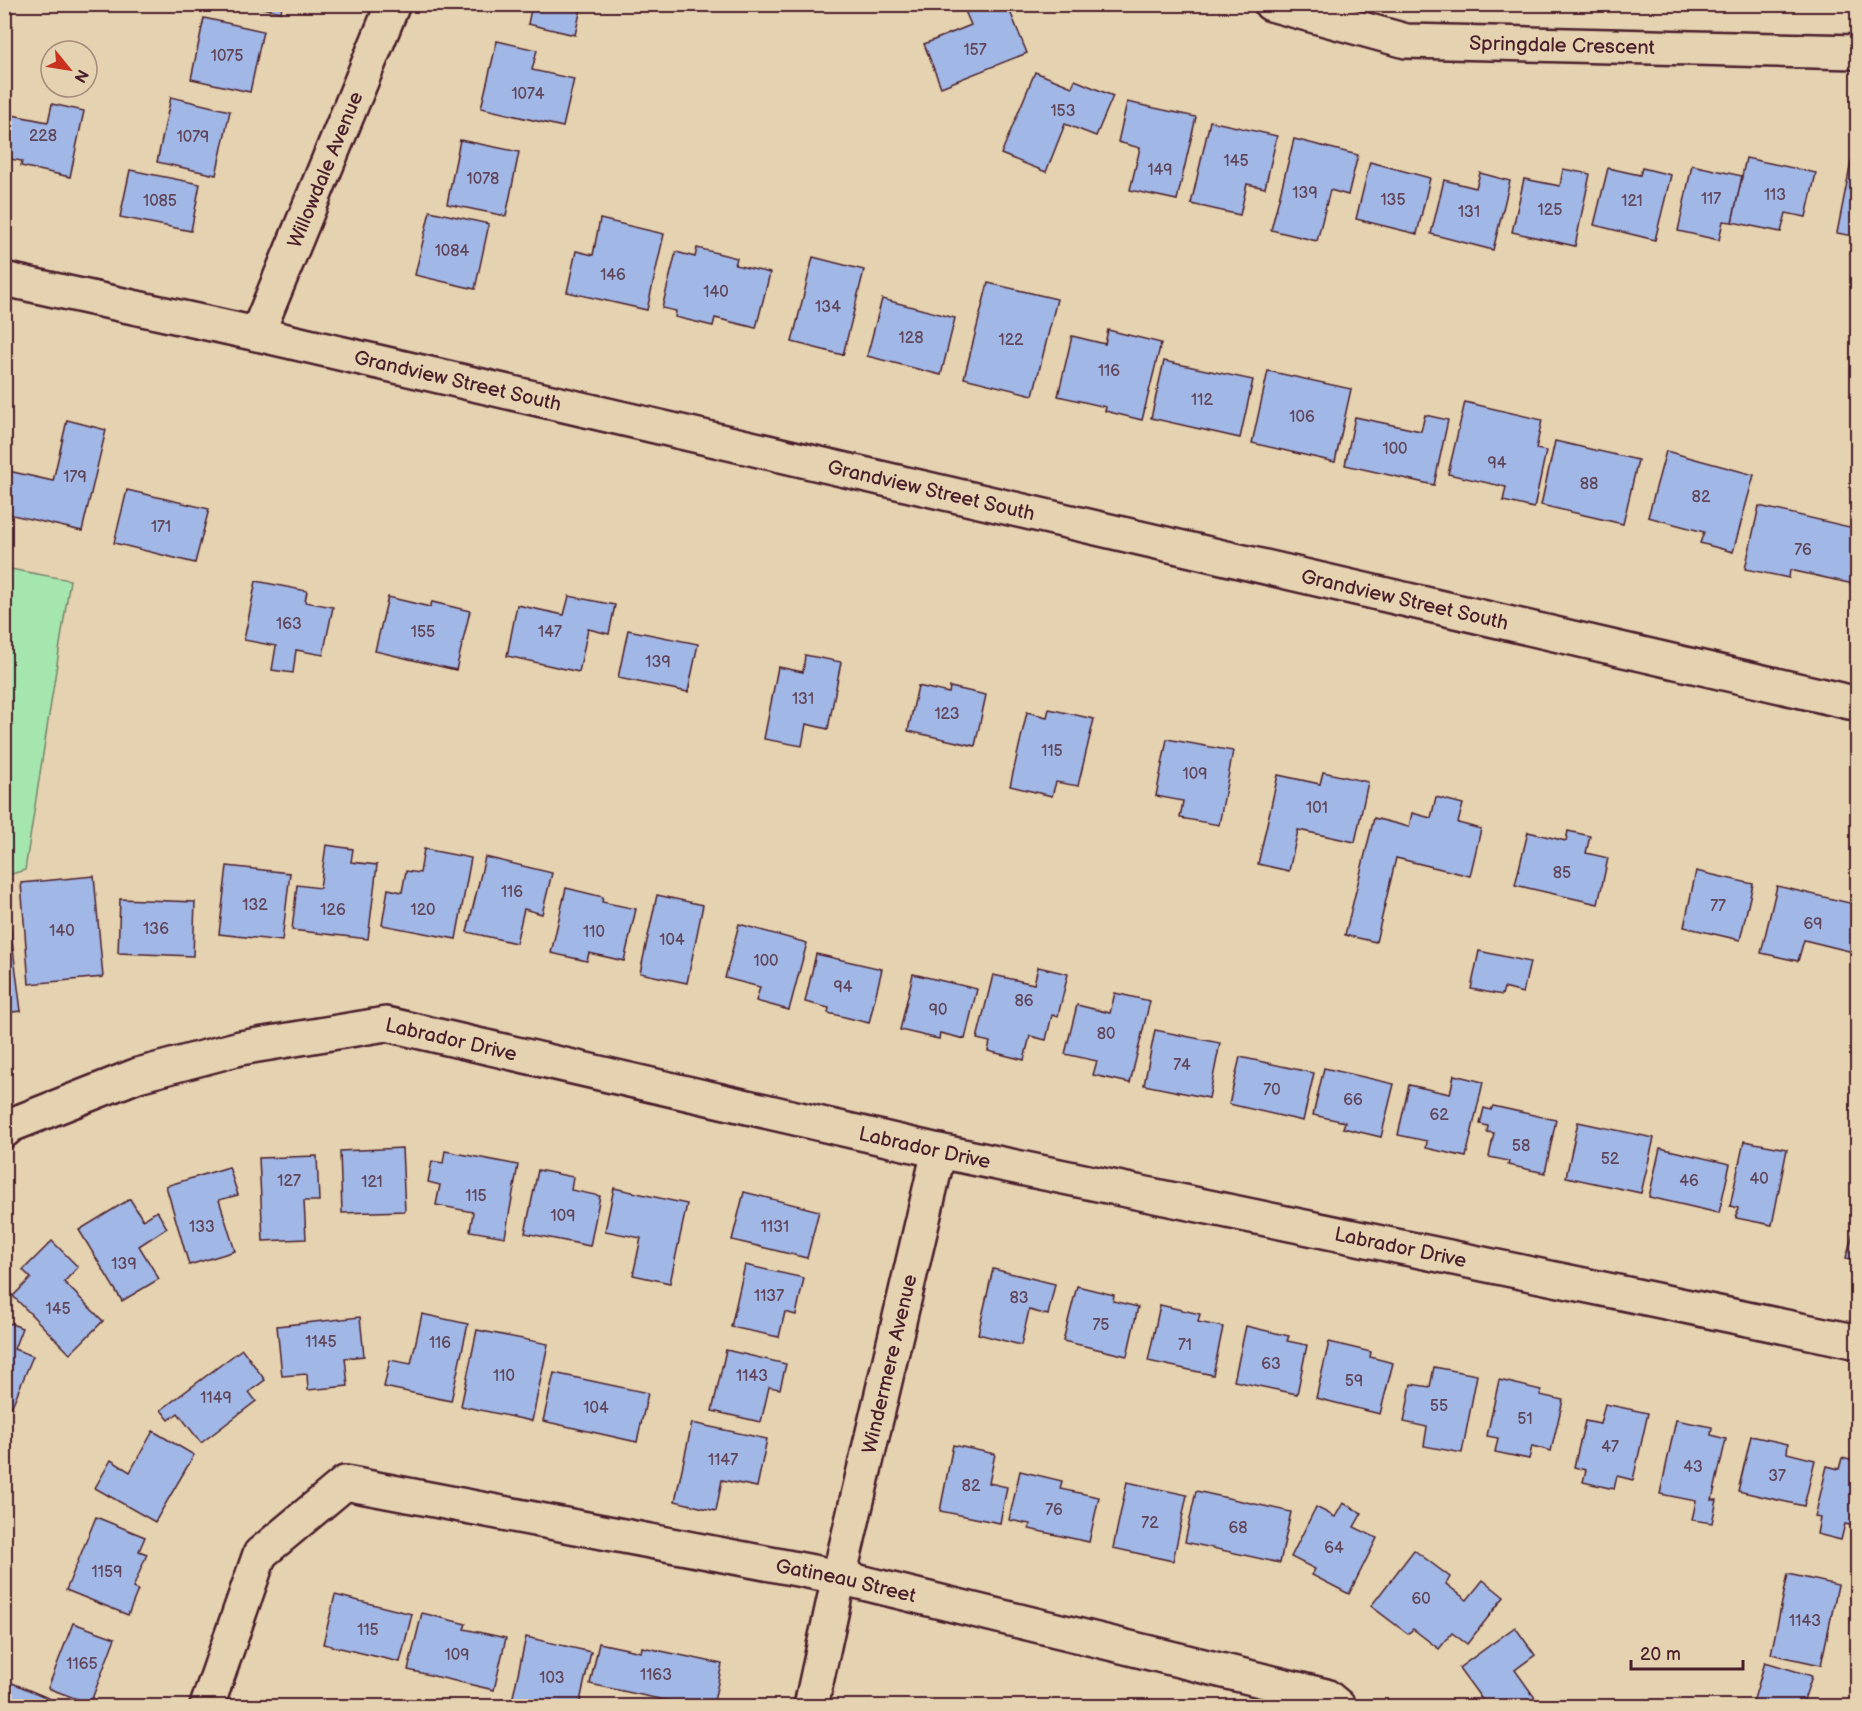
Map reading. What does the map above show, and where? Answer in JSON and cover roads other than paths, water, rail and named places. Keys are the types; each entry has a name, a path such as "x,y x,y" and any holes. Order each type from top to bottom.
{"street":[{"name":"Willowdale Avenue","path":"257,334 393,4"},
{"name":"Springdale Crescent","path":"1271,4 1406,41 1857,52"},
{"name":"Grandview Street South","path":"4,279 257,334 1857,704"},
{"name":"Labrador Drive","path":"4,1131 11,1125 138,1076 240,1048 386,1024 939,1151 1857,1342"},
{"name":"Windermere Avenue","path":"812,1707 839,1577 939,1151"},
{"name":"Gatineau Street","path":"207,1707 260,1554 345,1483 839,1577 1326,1696 1338,1707"}]}
